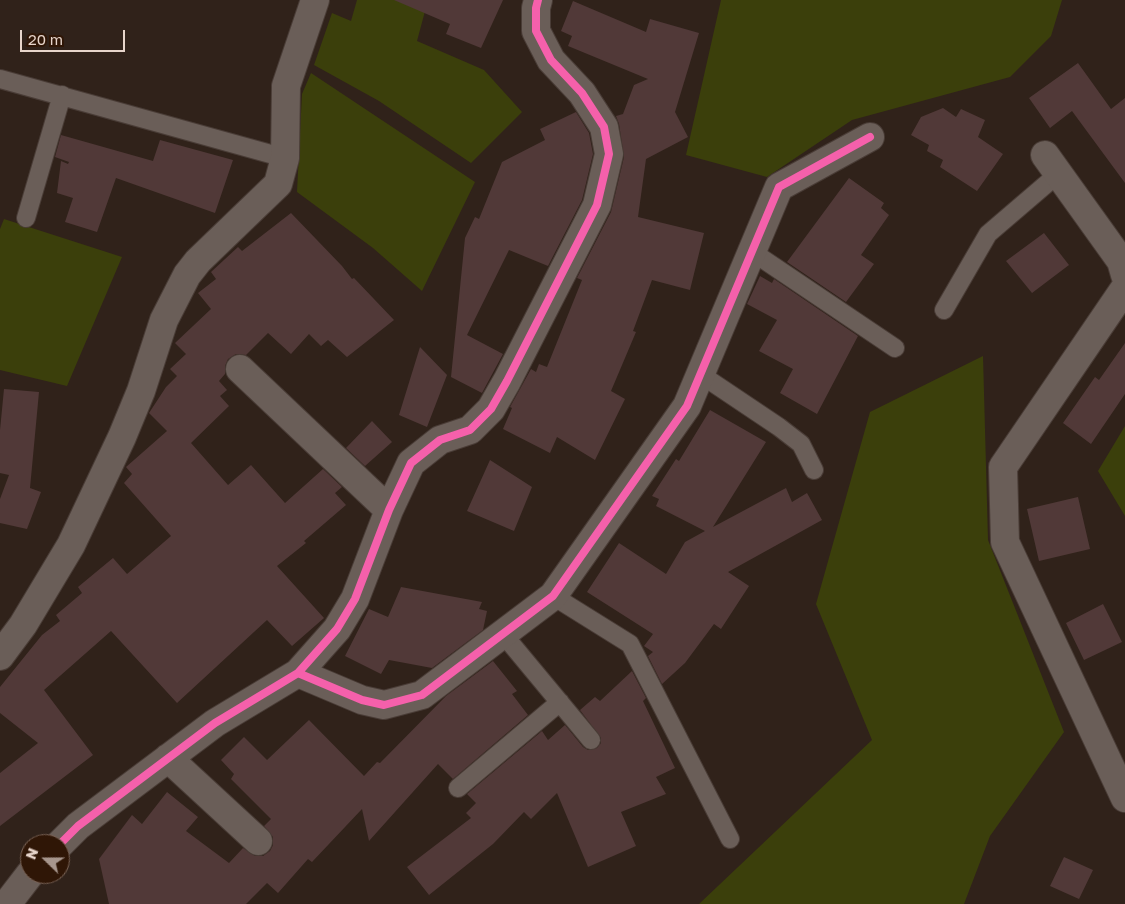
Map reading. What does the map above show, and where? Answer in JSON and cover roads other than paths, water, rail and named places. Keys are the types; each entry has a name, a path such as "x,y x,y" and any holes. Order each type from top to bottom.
{"street":[{"path":"0,656 23,625 71,545 122,437 141,391 164,320 187,275 198,261 278,184 286,158 286,86 315,0"},
{"path":"70,834 215,723 298,673 337,629 356,599 389,510 410,463 440,440 470,430 491,409 507,381 597,205 609,154 604,127 582,93 551,60 536,31 538,0"},
{"path":"298,673 362,700 384,705 422,695 553,596 687,406 779,186 870,137"},
{"path":"1052,164 1121,260 1125,275"},
{"path":"1125,288 1002,467 1005,542 1125,798"},
{"path":"240,369 389,510"},
{"path":"168,758 258,841"},
{"path":"7,904 22,884"}],"lane":[{"path":"0,79 286,158"},
{"path":"26,218 62,95"},
{"path":"944,310 988,234 1052,164"},
{"path":"751,251 895,348"},
{"path":"700,374 801,444 814,470"},
{"path":"553,596 630,644 730,840"},
{"path":"503,634 591,740"},
{"path":"458,788 560,702"}]}
